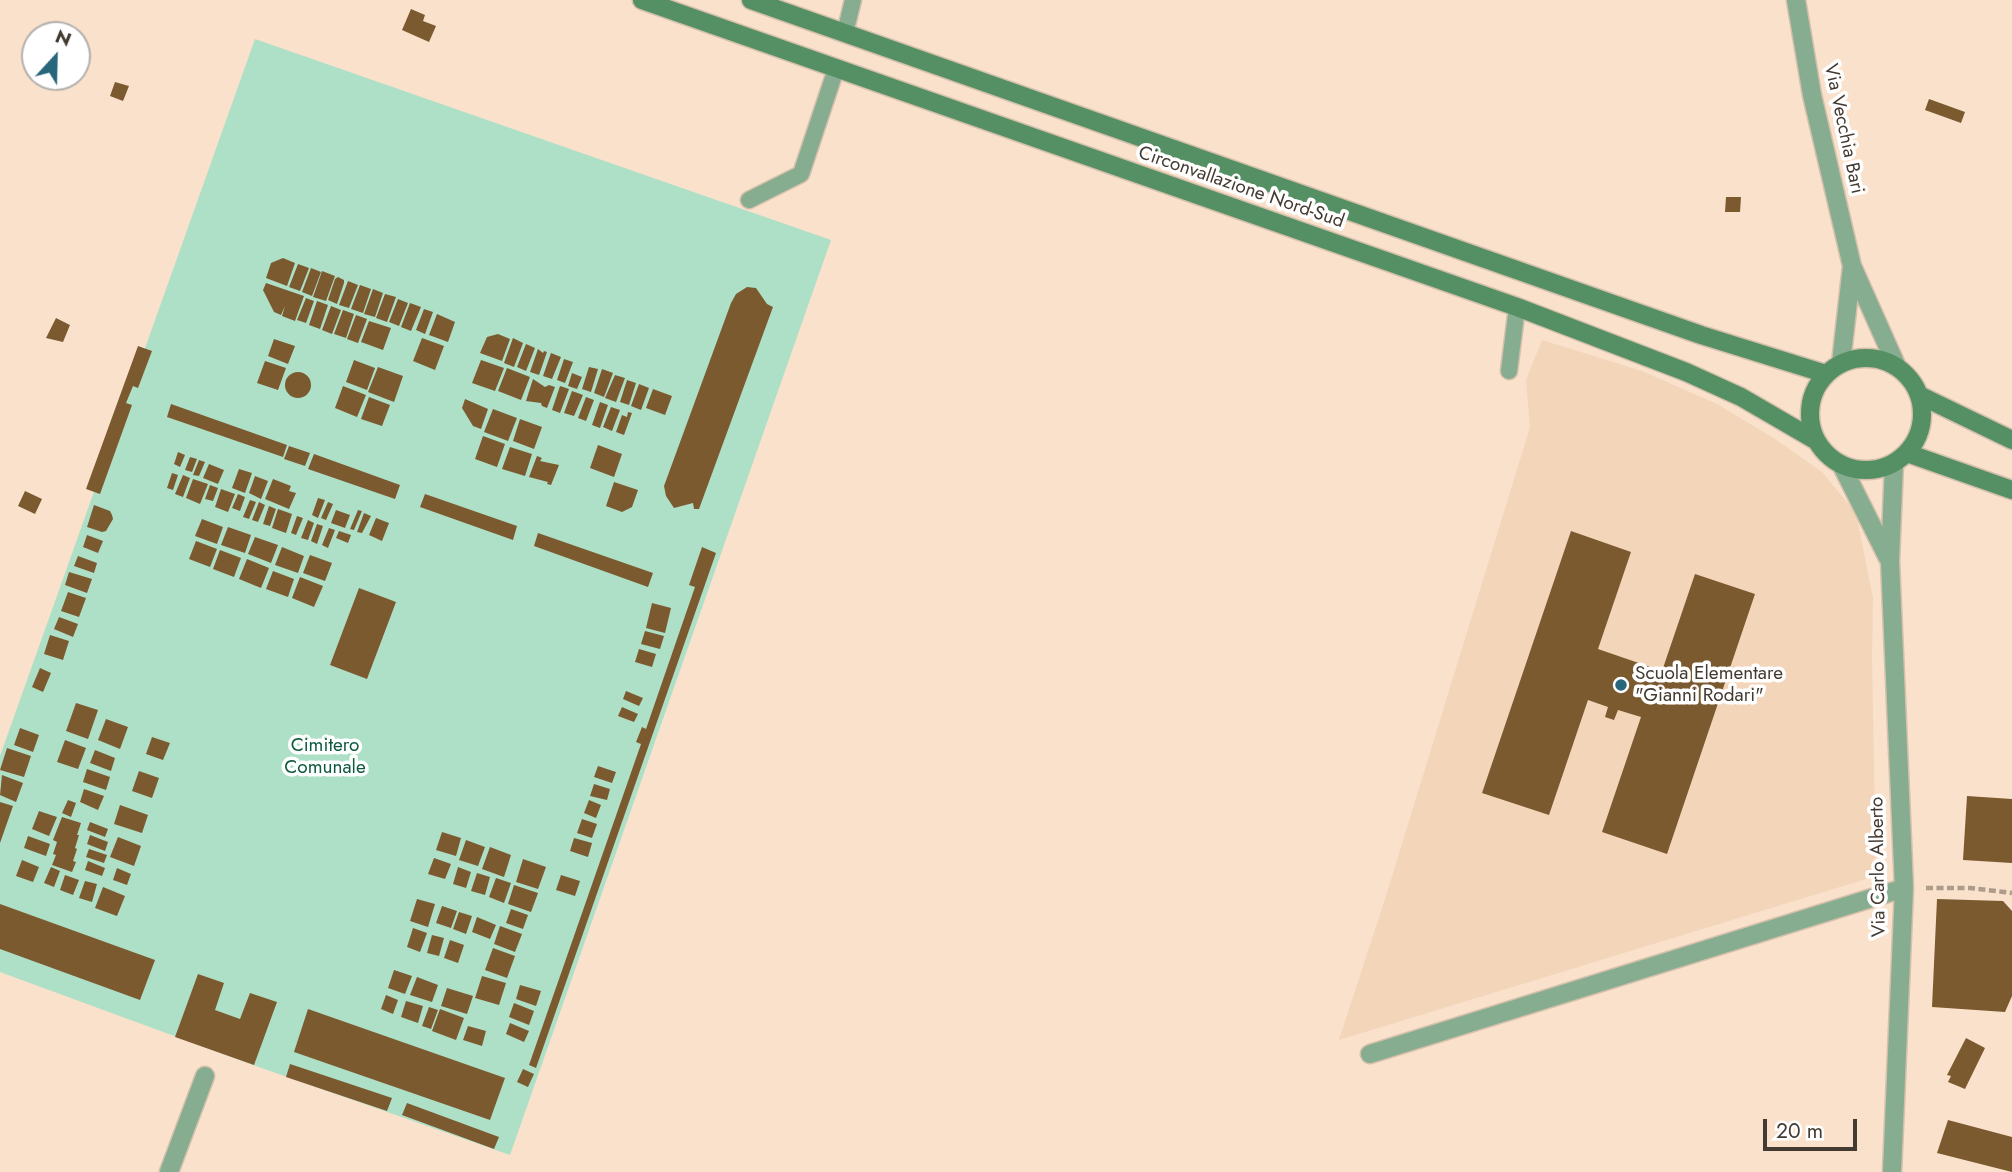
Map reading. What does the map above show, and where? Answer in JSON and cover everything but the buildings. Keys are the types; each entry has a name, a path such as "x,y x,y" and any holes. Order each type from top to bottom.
{"main road":[{"name":"Circonvallazione Nord-Sud","path":"642,0 1517,307 1686,372 1741,397 1815,440"},
{"name":"Circonvallazione Nord-Sud","path":"751,0 1688,331 1826,374"},
{"path":"1860,357 1879,359 1897,367 1911,379 1919,395 1922,415 1918,435 1900,458 1877,469 1858,470 1841,464 1826,454 1815,440 1810,423 1810,405 1815,388 1826,374 1840,363 1860,357"},
{"path":"1919,395 2012,440"},
{"path":"1900,458 2012,490"}],"street":[{"name":"Via Vecchia Bari","path":"1796,0 1812,94 1852,266 1897,367"},
{"name":"Via Vecchia Bari","path":"1840,363 1852,266"},
{"name":"Via Carlo Alberto","path":"1892,1172 1904,888 1890,561 1900,458"},
{"name":"Via Carlo Alberto","path":"1841,464 1890,561"},
{"path":"1370,1054 1904,888"},
{"path":"169,1172 205,1076"}],"lane":[{"path":"845,33 853,0"},
{"path":"749,200 801,174 836,69"},
{"path":"1509,371 1517,307"}],"path":[{"path":"1904,888 1970,888 2012,893"}],"shaded area":[{"path":"1542,340 1642,371 1717,404 1772,437 1822,472 1856,513 1873,598 1876,876 1339,1040 1530,427 1526,380"}],"green space":[{"name":"Cimitero Comunale","path":"255,39 831,240 510,1155 0,972 0,756"}],"place":[{"name":"Scuola Elementare \"Gianni Rodari\"","path":"1621,685"}]}
